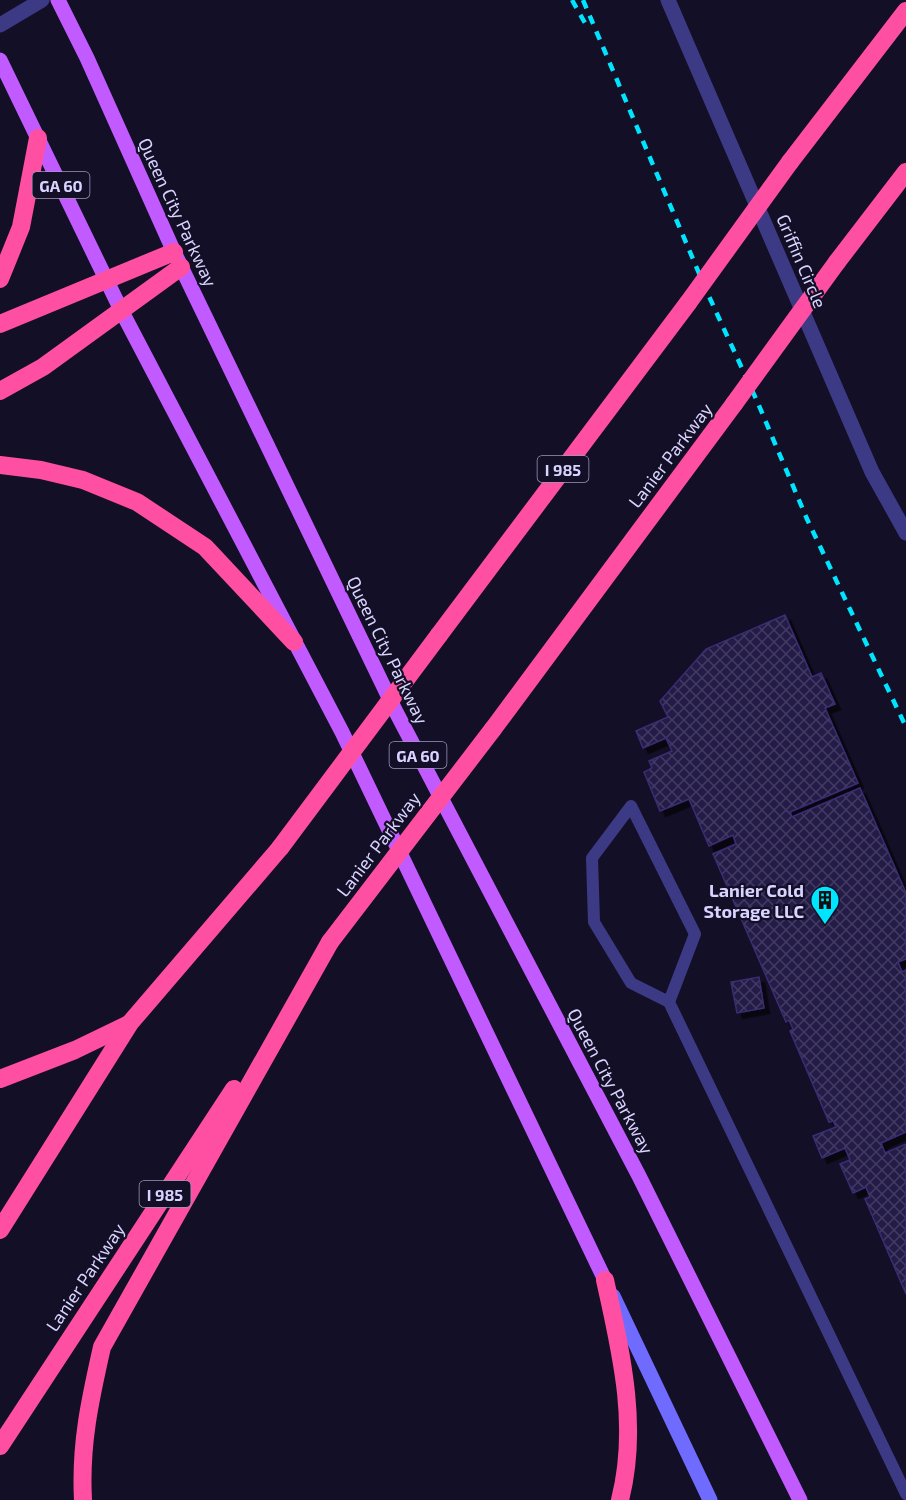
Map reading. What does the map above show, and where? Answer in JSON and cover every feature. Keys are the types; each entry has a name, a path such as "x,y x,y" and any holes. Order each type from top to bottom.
{"highway":[{"name":"I 985","path":"0,1230 130,1023 280,848 688,303 790,162 906,11"},
{"path":"0,279 21,227 38,138"},
{"name":"Lanier Parkway","path":"0,1446 330,942 493,729 837,262 906,172"},
{"path":"0,324 107,281 177,260"},
{"path":"0,392 43,367 121,310 177,260"},
{"path":"0,465 83,480 137,502 205,547 294,642"},
{"path":"83,1500 81,1472 86,1415 102,1347 330,942"},
{"path":"0,1079 75,1050 130,1023"},
{"path":"605,1280 622,1354 628,1408 627,1459 620,1500"}],"main road":[{"name":"Queen City Parkway","path":"58,0 87,58 177,260 395,710 639,1176 800,1500"},
{"name":"GA 60","path":"0,60 121,310 347,743 710,1500"}],"street":[{"path":"0,26 42,0"},
{"name":"Griffin Circle","path":"668,0 872,472 906,533"}],"lane":[{"path":"669,1002 695,934 630,806 592,858 594,922 631,983 669,1002 906,1494"}],"building":[{"name":"Lanier Cold Storage LLC","path":"785,615 812,677 821,673 835,704 825,708 858,783 790,812 792,817 860,788 906,893 906,959 898,962 902,972 906,970 906,1132 881,1143 885,1153 906,1144 906,1294 865,1199 870,1197 866,1187 853,1193 840,1164 850,1160 845,1148 822,1158 813,1136 836,1127 833,1121 829,1122 790,1031 793,1029 789,1020 786,1022 713,854 736,844 733,835 709,846 689,799 660,811 644,772 652,768 649,761 672,751 666,738 643,748 636,731 668,717 660,701 706,649"},
{"path":"759,977 764,1008 737,1013 731,982"}],"railway":[{"path":"572,0 585,23"},
{"path":"583,0 707,292 757,401 807,519 906,727"}],"place":[{"name":"Lanier Cold Storage LLC","path":"825,926"}]}
